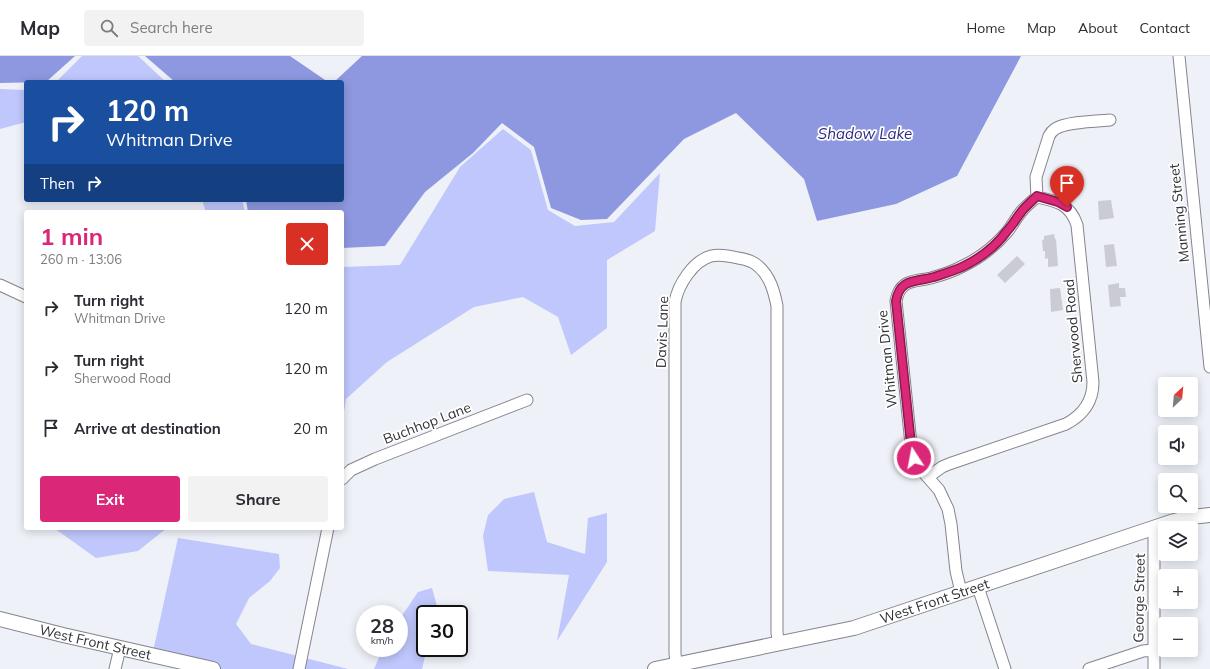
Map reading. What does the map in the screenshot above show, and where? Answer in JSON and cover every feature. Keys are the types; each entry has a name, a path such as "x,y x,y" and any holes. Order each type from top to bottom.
{"street":[{"name":"Manning Street","path":"1179,56 1206,293 1210,367"},
{"path":"1037,196 1036,177 1048,136 1052,130 1065,125 1110,120"},
{"name":"Whitman Drive","path":"961,592 956,571 948,509 939,490 917,465 914,458 911,444 896,301 897,294 905,285 913,280 933,278 964,266 982,255 994,246 1007,232 1022,211 1037,196"},
{"name":"Sherwood Road","path":"928,477 949,464 1066,424 1080,415 1091,399 1093,382 1077,225 1074,217 1067,207 1058,202 1037,196"},
{"name":"Davis Lane","path":"676,664 674,653 675,302 677,293 685,278 696,266 711,256 730,256 751,261 766,274 775,293 777,306 777,633 779,644"},
{"path":"0,285 24,296"},
{"name":"Buchhop Lane","path":"344,477 351,470 375,459 527,400"},
{"name":"West Front Street","path":"655,669 676,664 701,665 779,644 854,628 1154,528 1191,517 1210,515"},
{"name":"George Street","path":"1154,528 1154,669"},
{"path":"299,669 328,530"},
{"path":"978,587 1005,669"},
{"name":"West Front Street","path":"0,619 213,669"},
{"path":"115,669 120,648"},
{"path":"1089,669 1143,651 1153,650"}],"shaded area":[{"path":"82,56 138,56 164,80 58,80"},
{"path":"0,89 24,90 24,123 0,129"},
{"path":"503,129 531,150 548,210 575,226 614,222 660,173 655,231 607,260 607,328 571,355 558,317 523,297 474,307 387,362 346,399 344,412 344,267 400,265 460,167"},
{"path":"203,202 242,202 244,210 205,210"},
{"path":"534,492 547,542 585,554 588,518 607,513 607,562 557,641 569,575 488,571 483,536 488,515 504,499"},
{"path":"56,530 164,530 138,551 96,558"},
{"path":"178,538 279,554 280,568 270,581 249,598 236,624 251,644 348,669 213,669 152,656"},
{"path":"432,588 437,605 416,605 416,657 425,657 422,669 374,669 379,657 408,657 408,607 418,592"}],"water":[{"path":"0,56 75,56 48,80 24,80 24,82 0,83"},
{"path":"145,56 290,56 325,80 173,80"},
{"name":"Shadow Lake","path":"362,56 1021,56 957,176 896,204 817,221 804,179 736,113 684,139 607,219 581,220 551,208 534,147 502,123 473,153 425,192 385,246 344,248 344,210 248,210 246,202 344,202 344,80 336,80"}],"building":[{"path":"1111,200 1114,218 1099,220 1098,201"},
{"path":"1054,234 1056,239 1058,266 1048,267 1048,258 1045,259 1045,251 1043,251 1042,241 1044,236"},
{"path":"1114,244 1117,266 1106,267 1104,245"},
{"path":"1017,256 1025,264 1005,283 997,275"},
{"path":"1119,283 1119,288 1125,288 1126,297 1120,297 1121,306 1110,307 1108,285"},
{"path":"1060,288 1063,310 1051,312 1050,289"}],"route":[{"path":"914,458 911,444 896,301 897,294 905,285 913,280 933,278 964,266 982,255 994,246 1007,232 1022,211 1037,196 1058,202 1067,207"}]}
